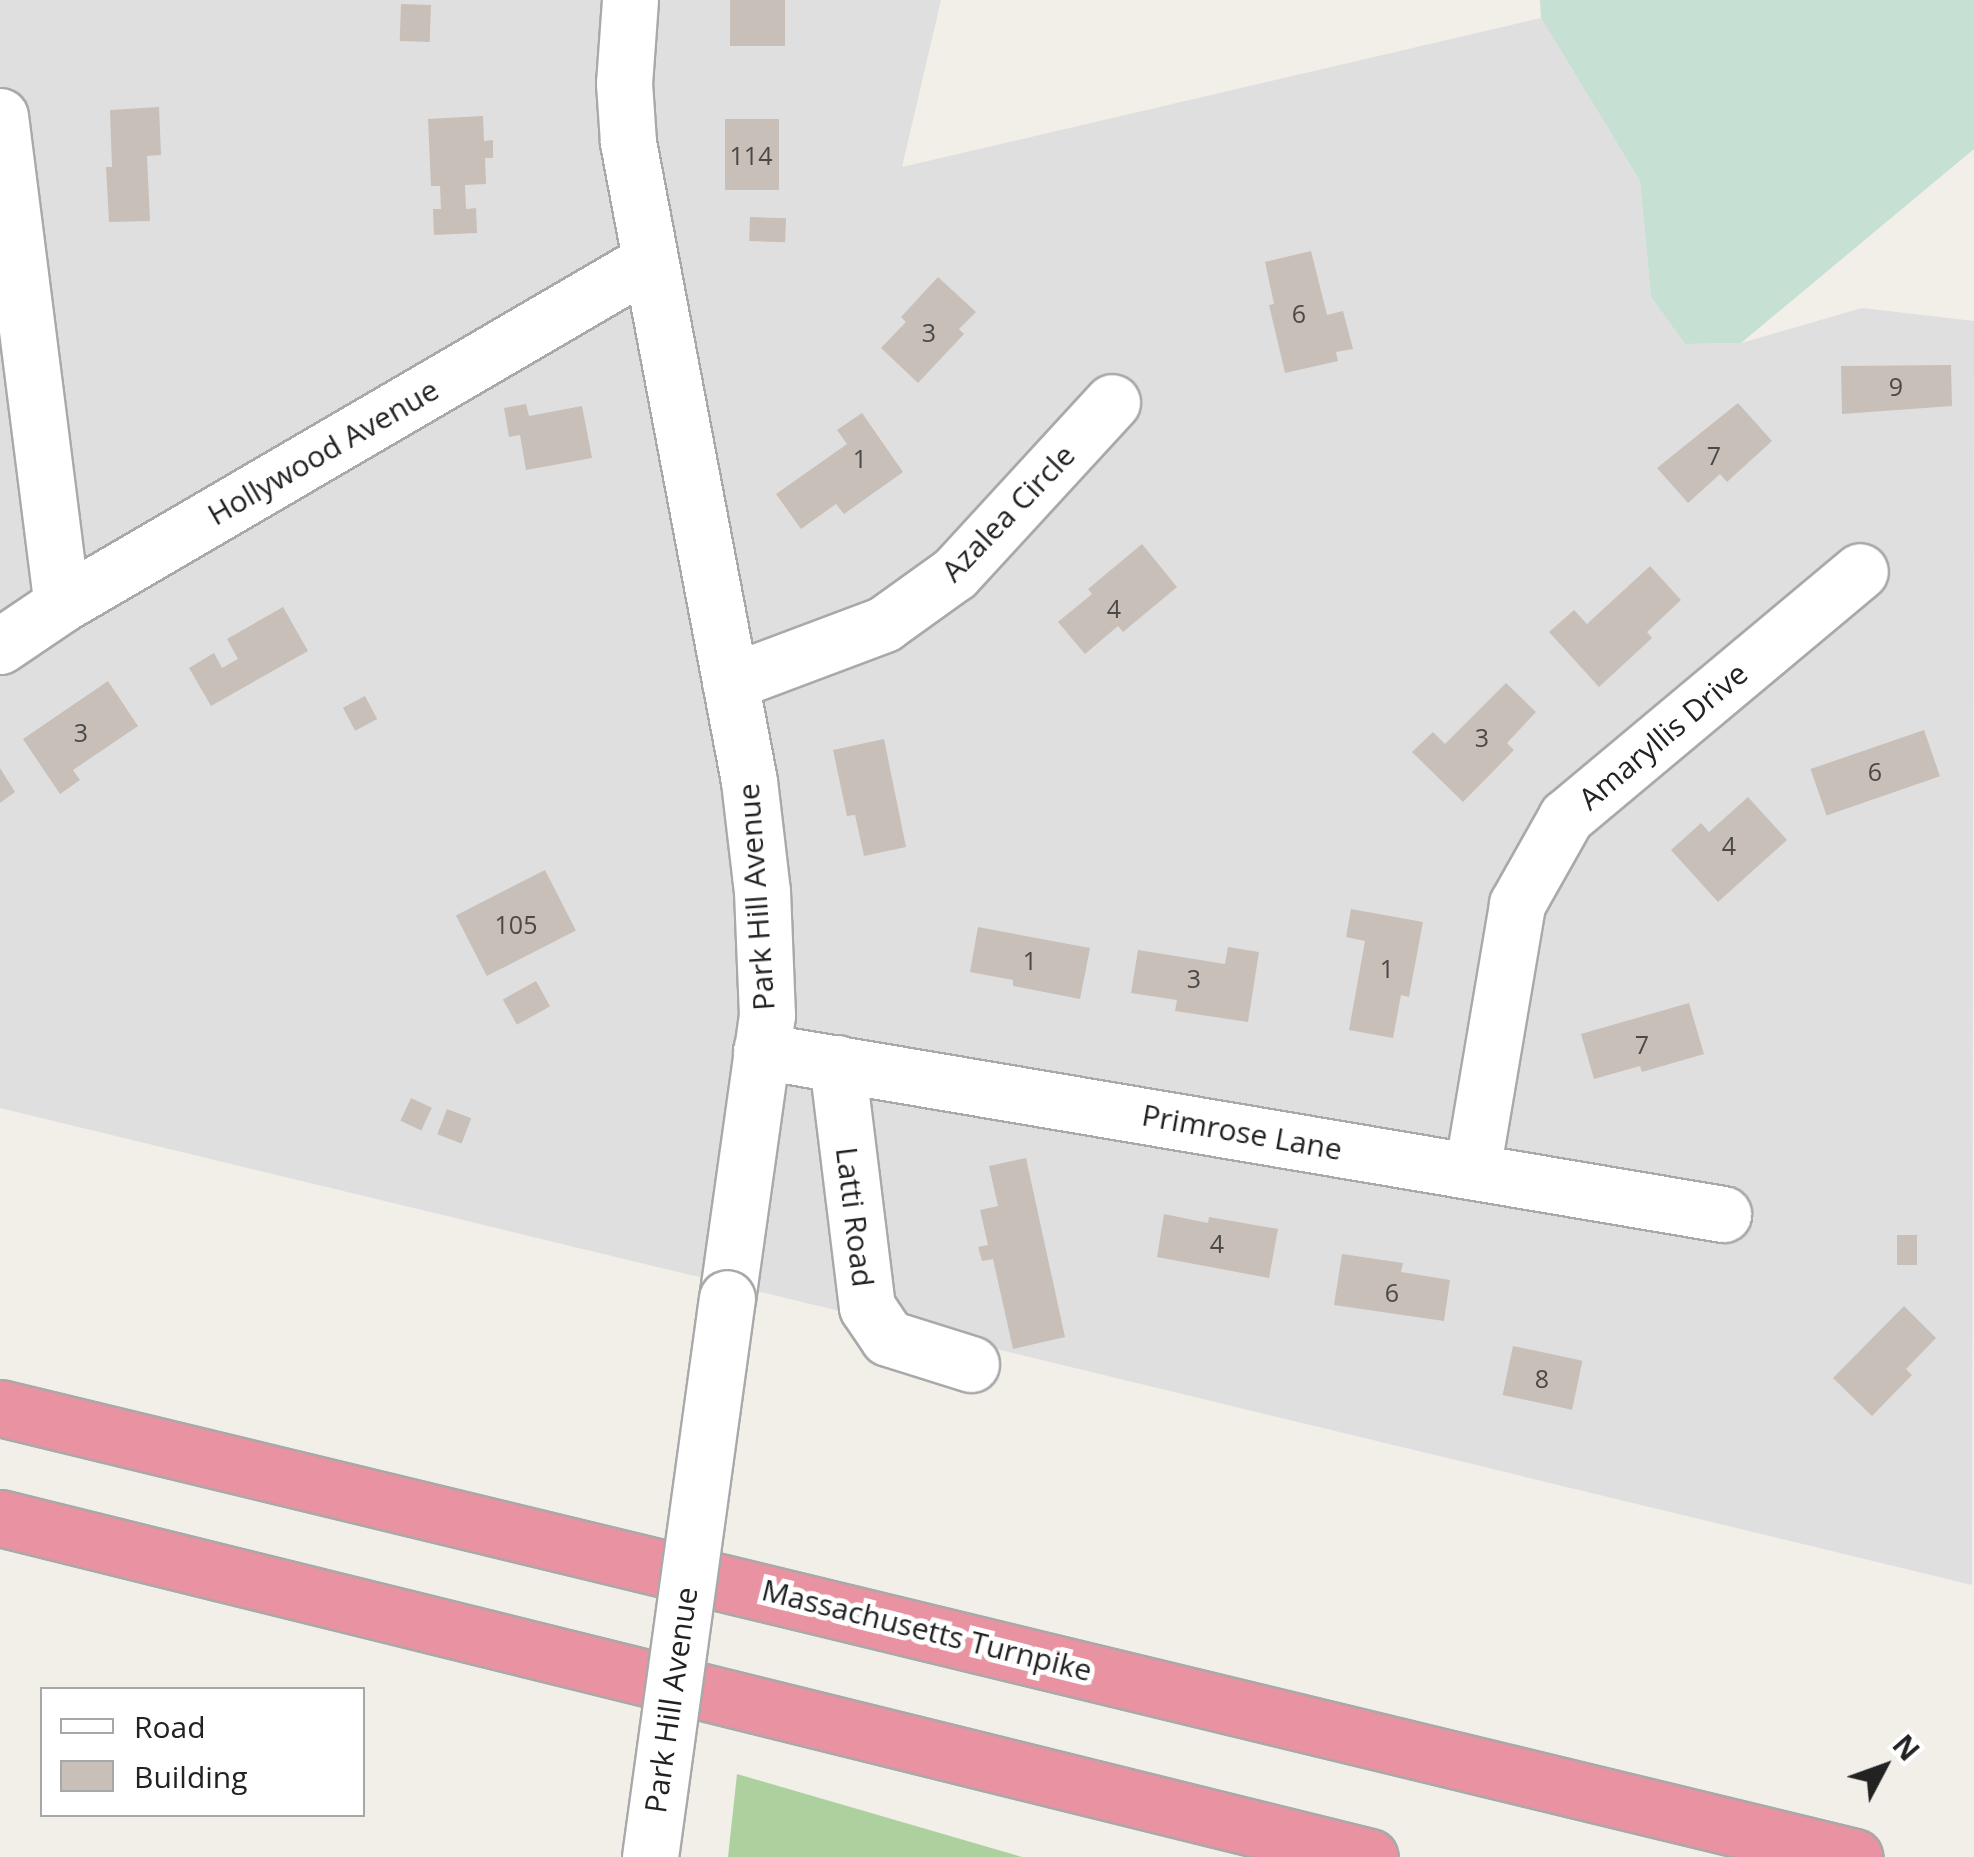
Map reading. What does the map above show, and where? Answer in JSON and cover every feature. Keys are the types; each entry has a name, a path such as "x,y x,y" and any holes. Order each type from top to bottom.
{"highway":[{"name":"Massachusetts Turnpike","path":"0,1408 1854,1857"},
{"path":"0,1518 1370,1857"}],"street":[{"name":"Park Hill Avenue","path":"630,0 624,83 648,262 749,781 762,891 766,1015 650,1857"},
{"path":"0,116 62,604"},
{"name":"Hollywood Avenue","path":"0,646 62,604 648,262"},
{"name":"Azalea Circle","path":"730,682 884,624 955,574 1112,402"},
{"name":"Amaryllis Drive","path":"1472,1171 1516,904 1566,817 1860,571"},
{"name":"Primrose Lane","path":"762,1051 1723,1214"},
{"name":"Latti Road","path":"836,1064 867,1307 888,1338 971,1364"}],"shaded area":[{"path":"0,0 941,0 902,167 1541,18 1640,181 1651,297 1685,344 1741,343 1862,308 1974,321 1972,1585 0,1108"}],"green space":[{"path":"1540,0 1974,0 1974,149 1741,343 1685,344 1651,297 1640,181 1541,18"},
{"path":"737,1774 1022,1857 728,1857"}],"building":[{"path":"730,0 785,0 785,46 730,46"},
{"path":"401,4 431,5 430,42 400,41"},
{"path":"159,107 161,155 147,156 150,221 109,222 106,167 112,167 110,110"},
{"path":"483,116 484,141 493,140 493,158 485,158 486,184 465,185 466,209 476,208 477,233 434,235 433,209 441,209 440,186 431,186 428,119"},
{"path":"725,119 779,119 779,190 725,190"},
{"path":"750,217 786,218 785,242 749,241"},
{"path":"1311,251 1327,315 1343,311 1353,349 1336,352 1338,361 1285,373 1269,305 1274,304 1265,262"},
{"path":"938,277 976,312 959,329 964,334 918,383 881,348 906,322 901,317"},
{"path":"1951,365 1952,406 1842,414 1841,366"},
{"path":"1738,403 1772,441 1727,482 1720,474 1688,503 1657,468"},
{"path":"526,404 529,416 582,406 592,458 526,470 520,435 509,437 504,408"},
{"path":"862,413 903,472 844,514 836,504 801,529 776,494 847,444 837,430"},
{"path":"1142,544 1177,587 1123,632 1118,626 1085,654 1058,622 1092,594 1088,589"},
{"path":"1650,566 1681,600 1647,632 1652,638 1599,687 1549,632 1574,610 1587,624"},
{"path":"283,607 308,651 211,706 189,668 214,653 222,668 238,659 227,639"},
{"path":"108,681 138,726 73,770 80,780 60,794 23,739"},
{"path":"1506,683 1536,712 1507,743 1514,750 1463,802 1412,752 1433,732 1445,744"},
{"path":"365,696 377,719 355,731 343,708"},
{"path":"1924,730 1940,776 1826,815 1811,769"},
{"path":"884,739 906,847 864,856 855,815 847,816 833,750"},
{"path":"0,768 15,792 0,803"},
{"path":"1748,797 1787,840 1718,902 1671,850 1701,823 1709,832"},
{"path":"545,870 576,931 487,976 456,915"},
{"path":"1351,909 1423,922 1409,997 1401,995 1393,1038 1349,1030 1365,941 1346,937"},
{"path":"978,927 1090,948 1080,999 1013,986 1013,980 970,972"},
{"path":"1228,947 1259,952 1248,1022 1175,1011 1177,1000 1131,993 1138,950 1225,964"},
{"path":"536,981 550,1006 517,1025 503,999"},
{"path":"1689,1003 1704,1054 1642,1072 1640,1066 1594,1079 1581,1034"},
{"path":"411,1098 432,1108 421,1130 400,1121"},
{"path":"447,1109 471,1118 462,1144 437,1134"},
{"path":"1026,1158 1065,1337 1013,1349 993,1259 982,1261 978,1247 988,1245 980,1210 998,1206 989,1166"},
{"path":"1164,1214 1208,1223 1209,1217 1278,1229 1269,1278 1157,1257"},
{"path":"1897,1235 1917,1235 1917,1265 1897,1265"},
{"path":"1342,1254 1403,1263 1401,1272 1450,1280 1444,1321 1334,1305"},
{"path":"1904,1306 1936,1338 1906,1369 1912,1375 1872,1416 1833,1378"},
{"path":"1513,1346 1582,1361 1572,1410 1503,1395"}]}
